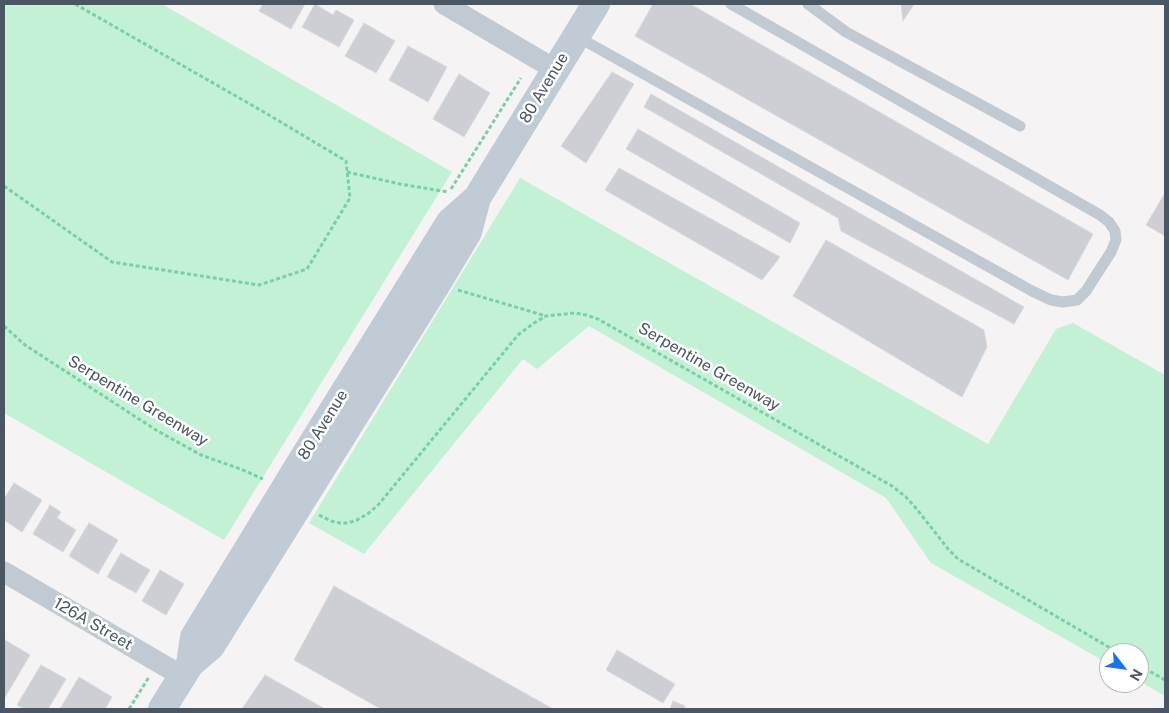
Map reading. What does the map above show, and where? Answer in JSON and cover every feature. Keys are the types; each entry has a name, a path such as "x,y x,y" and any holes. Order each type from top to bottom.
{"main road":[{"name":"80 Avenue","path":"162,709 186,670 211,646 435,287 468,232 477,198 596,4"}],"street":[{"path":"444,4 556,70"},
{"name":"126A Street","path":"4,572 186,670"}],"lane":[{"path":"576,36 1032,291 1051,300 1063,302 1077,300 1086,291 1111,252 1116,240 1115,231 1110,222 731,4"},
{"path":"808,4 846,32 1020,126"}],"path":[{"path":"4,186 112,262 259,285 307,269 350,198 346,161 75,4"},
{"path":"347,172 400,184 449,192"},
{"path":"450,287 546,316"},
{"name":"Serpentine Greenway","path":"316,513 331,521 348,523 358,520 379,504 518,335 546,316 575,313 598,318 892,486 906,497 958,559 1102,643"},
{"name":"Serpentine Greenway","path":"4,326 25,346 156,430 201,455 243,470 268,482"},
{"path":"1149,670 1165,680"},
{"path":"129,709 149,676"}],"green space":[{"path":"4,4 162,4 452,172 224,540 4,413"},
{"path":"520,178 988,444 1056,329 1073,323 1165,375 1165,696 1149,687 1149,643 1099,643 1099,658 931,563 886,498 589,326 537,369 523,359 364,554 309,523"}],"building":[{"path":"263,4 305,4 291,29 259,11"},
{"path":"315,4 333,15 336,10 354,20 339,47 302,27"},
{"path":"653,4 690,4 1093,234 1068,280 635,36"},
{"path":"901,4 914,4 903,21"},
{"path":"364,23 395,41 376,73 345,56"},
{"path":"408,46 447,67 428,102 389,80"},
{"path":"612,72 634,84 586,163 561,146"},
{"path":"459,74 490,93 464,137 433,119"},
{"path":"651,94 1024,307 1014,324 841,231 838,218 644,107"},
{"path":"638,129 800,223 790,243 626,149"},
{"path":"619,168 780,257 762,280 605,190"},
{"path":"1165,193 1165,236 1146,225"},
{"path":"826,240 984,330 987,347 962,397 793,296"},
{"path":"14,483 42,500 22,532 4,520 4,499"},
{"path":"50,505 61,512 57,518 76,530 63,552 33,534"},
{"path":"89,523 118,540 98,574 69,556"},
{"path":"121,553 150,570 136,593 107,577"},
{"path":"160,570 184,584 166,615 142,601"},
{"path":"334,586 553,709 381,709 294,660"},
{"path":"4,641 30,655 4,699"},
{"path":"617,650 675,684 663,703 606,670"},
{"path":"41,665 66,679 48,709 25,709 17,705"},
{"path":"265,675 325,709 242,709"},
{"path":"79,677 112,697 105,709 60,709"},
{"path":"673,701 685,706 684,709 670,709"}]}
